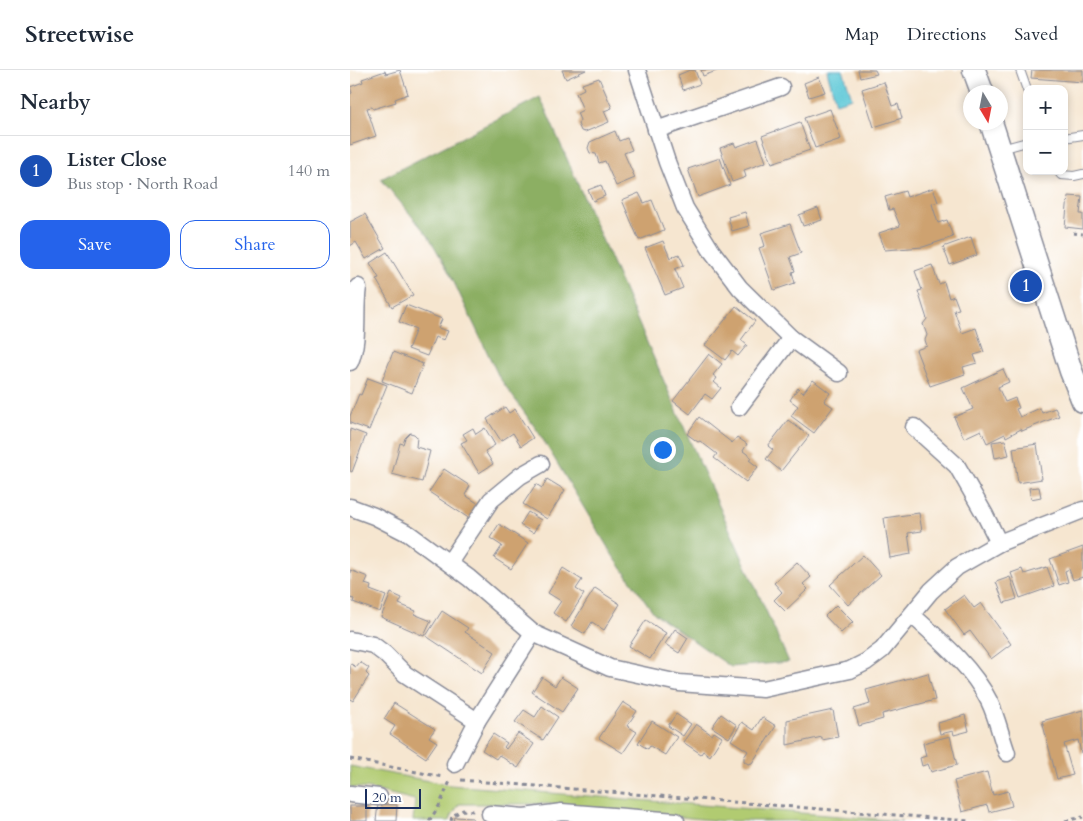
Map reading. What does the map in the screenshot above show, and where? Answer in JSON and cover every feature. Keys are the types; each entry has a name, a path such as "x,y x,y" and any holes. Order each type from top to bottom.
{"main road":[{"path":"974,70 979,85"},
{"path":"994,130 1071,371 1083,401"}],"street":[{"path":"637,70 666,162 685,208 711,250 740,288 791,338 839,373"},
{"path":"656,130 781,87"},
{"path":"350,362 356,348 355,303 358,286"},
{"path":"739,407 791,338"},
{"path":"914,427 957,466 986,515 999,543"},
{"path":"450,563 491,500 520,476 541,464"},
{"path":"350,507 374,516 409,534 450,563 533,634 610,668 679,683 763,689 850,670 858,666 882,650 931,591 957,567 999,543 1083,510"},
{"path":"912,615 952,651 990,702 1006,753"},
{"path":"453,771 477,721 533,634"},
{"path":"350,640 372,645 385,654 405,674 477,721"},
{"path":"350,794 379,797"},
{"path":"490,814 524,817 562,812 628,819 676,821"}],"lane":[{"path":"1020,70 1025,85"},
{"path":"1068,137 1083,135"},
{"path":"1000,149 1023,143"},
{"path":"1061,175 1074,176 1083,174"}],"path":[{"path":"1073,233 1083,234"},
{"path":"350,759 453,771 968,821"},
{"path":"429,821 439,806 453,771"},
{"path":"451,821 452,816 463,810 490,814"},
{"path":"1065,821 1083,817"}],"green space":[{"path":"540,97 789,662 731,667 654,613 613,556 539,433 499,377 450,274 429,237 381,179"},
{"path":"350,766 450,785 902,821 721,821 550,804 459,804 450,821 413,821 415,800 370,789 350,787"}],"water":[{"path":"843,70 852,98 836,103 827,71"}],"building":[{"path":"400,70 408,94 395,99 396,102 373,109 372,107 367,108 376,136 350,145 350,94 352,93 350,87 363,82 362,79 385,71 386,74"},
{"path":"562,70 586,70 566,79"},
{"path":"695,70 700,84 683,90 678,75"},
{"path":"701,70 719,70 703,76"},
{"path":"858,70 875,70 877,74 860,78"},
{"path":"1032,70 1083,70 1083,82 1031,78"},
{"path":"819,77 825,92 809,97 804,83"},
{"path":"599,78 612,108 604,111 609,122 585,132 581,131 577,113 583,110 576,93 584,89 582,84"},
{"path":"884,82 892,106 898,104 902,118 874,127 862,89"},
{"path":"830,109 841,139 815,148 804,118"},
{"path":"800,122 810,150 772,163 762,136"},
{"path":"615,131 619,141 627,138 632,150 624,153 635,178 616,186 605,161 599,163 596,154 590,153 588,148 590,142"},
{"path":"758,139 766,162 744,170 746,177 732,182 720,148 734,143 736,147"},
{"path":"720,158 730,185 698,197 688,169"},
{"path":"601,185 605,196 593,201 588,190"},
{"path":"933,188 938,202 932,204 938,223 947,220 953,237 923,247 885,250 879,233 900,226 893,209 889,210 885,197 905,191 907,197"},
{"path":"639,193 644,203 652,200 664,230 639,240 622,200"},
{"path":"1068,196 1082,197 1080,214 1083,214 1083,229 1065,227"},
{"path":"818,208 822,220 803,226 799,215"},
{"path":"745,212 749,226 732,231 728,217"},
{"path":"365,214 385,248 366,259 356,242 350,246 350,222"},
{"path":"790,224 801,253 790,257 795,271 792,272 795,283 774,290 759,248 765,246 761,233"},
{"path":"971,237 977,255 950,265 943,247"},
{"path":"663,241 670,258 679,254 684,265 675,269 683,288 665,295 645,248"},
{"path":"387,252 413,295 392,307 376,279 379,278 370,263"},
{"path":"932,265 939,284 944,282 949,298 954,296 959,309 954,310 962,333 976,328 984,352 974,355 977,363 963,367 965,374 930,386 916,350 927,346 925,340 927,335 923,324 927,319 918,291 922,290 915,271"},
{"path":"406,305 442,319 438,328 448,331 444,340 435,337 427,356 408,349 416,329 399,322"},
{"path":"736,306 755,321 741,340 747,345 738,356 732,351 725,360 705,345"},
{"path":"393,352 423,364 412,393 382,381"},
{"path":"709,354 722,364 713,375 717,378 714,382 721,388 712,399 705,394 690,414 673,401"},
{"path":"1003,369 1009,382 998,387 1005,402 1015,398 1019,408 1016,409 1020,417 1040,408 1042,413 1055,408 1059,416 1022,431 1021,429 1006,437 1005,434 987,443 981,430 964,438 954,417 973,409 963,388"},
{"path":"368,378 387,385 369,430 350,423 350,416"},
{"path":"813,380 830,393 824,401 833,407 814,433 791,416 798,406 790,400 798,388 803,393"},
{"path":"505,407 509,413 515,409 533,438 521,446 513,433 501,441 487,419"},
{"path":"699,417 732,443 737,437 747,444 743,451 751,457 749,460 758,467 746,482 714,458 717,454 687,434"},
{"path":"788,420 809,436 781,471 766,459 773,450 768,446"},
{"path":"473,428 476,434 485,428 495,445 485,451 493,464 479,473 461,443 467,440 463,434"},
{"path":"350,429 366,435 352,472 350,471"},
{"path":"410,433 417,437 416,447 430,451 422,482 392,474 400,443 403,444 405,438"},
{"path":"1005,440 1009,455 995,458 992,442"},
{"path":"1037,444 1042,479 1018,483 1013,448"},
{"path":"444,469 470,486 465,495 479,504 470,519 429,492"},
{"path":"547,479 565,490 547,519 523,504 536,484 542,488"},
{"path":"1039,487 1041,497 1031,499 1029,488"},
{"path":"528,512 541,520 533,533 520,525"},
{"path":"919,513 922,531 908,533 911,554 890,558 884,518"},
{"path":"499,524 528,543 511,569 494,558 502,546 490,538"},
{"path":"1083,547 1083,577 1073,580 1069,569 1065,571 1068,582 1059,585 1050,559"},
{"path":"863,555 881,575 848,605 830,585"},
{"path":"797,562 811,577 803,584 808,589 785,611 774,600 782,592 774,583"},
{"path":"1047,567 1054,586 1020,598 1011,573 1022,569 1024,574"},
{"path":"563,568 582,580 576,589 584,594 566,622 553,613 561,601 548,593"},
{"path":"350,570 368,577 365,584 371,586 370,590 386,596 380,612 353,602 354,599 350,598"},
{"path":"1010,577 1017,599 1004,603 996,582"},
{"path":"595,588 620,604 604,630 592,622 585,634 571,626"},
{"path":"391,593 402,598 399,604 416,611 414,614 431,621 424,636 381,617"},
{"path":"964,595 974,608 981,603 1011,644 991,659 970,631 964,635 945,609"},
{"path":"836,605 853,622 841,633 825,616"},
{"path":"442,611 468,628 465,632 495,652 482,673 426,636"},
{"path":"646,620 666,633 650,659 629,646"},
{"path":"675,629 688,638 679,653 665,644"},
{"path":"360,662 369,668 366,673 369,676 353,701 350,699 350,666 351,664 356,667"},
{"path":"928,673 935,700 882,714 883,719 859,726 854,709 870,704 866,690"},
{"path":"542,677 555,686 561,677 578,688 562,712 532,692"},
{"path":"623,702 637,711 627,726 637,732 623,753 599,738"},
{"path":"394,703 435,729 429,737 437,742 426,758 390,734 395,726 384,719"},
{"path":"542,706 558,717 543,740 515,722 524,710 535,717"},
{"path":"833,710 838,737 822,740 822,737 787,745 787,720"},
{"path":"1083,710 1083,752 1081,753 1078,740 1064,744 1073,775 1057,779 1042,721"},
{"path":"676,714 691,724 683,736 668,726"},
{"path":"721,714 737,725 729,738 712,727"},
{"path":"965,715 969,731 954,735 953,731 940,734 938,723"},
{"path":"762,717 776,726 752,763 748,764 744,761 744,757 748,751 731,740 742,722 754,730"},
{"path":"652,721 677,737 665,755 650,746 648,749 638,743"},
{"path":"696,724 712,735 714,732 722,737 710,756 703,751 701,754 683,742"},
{"path":"518,733 534,744 518,768 499,755 496,759 482,750 493,734 507,743 504,747 506,749"},
{"path":"950,736 957,765 931,772 928,764 922,766 920,758 926,756 923,743"},
{"path":"987,772 993,795 1008,791 1012,806 989,812 987,805 962,812 954,781"},
{"path":"378,804 397,805 396,821 376,821"},
{"path":"350,806 367,806 367,821 350,821"},
{"path":"455,817 473,818 473,821 454,821"}],"place":[{"name":"Lister Close","path":"1026,286"}]}
